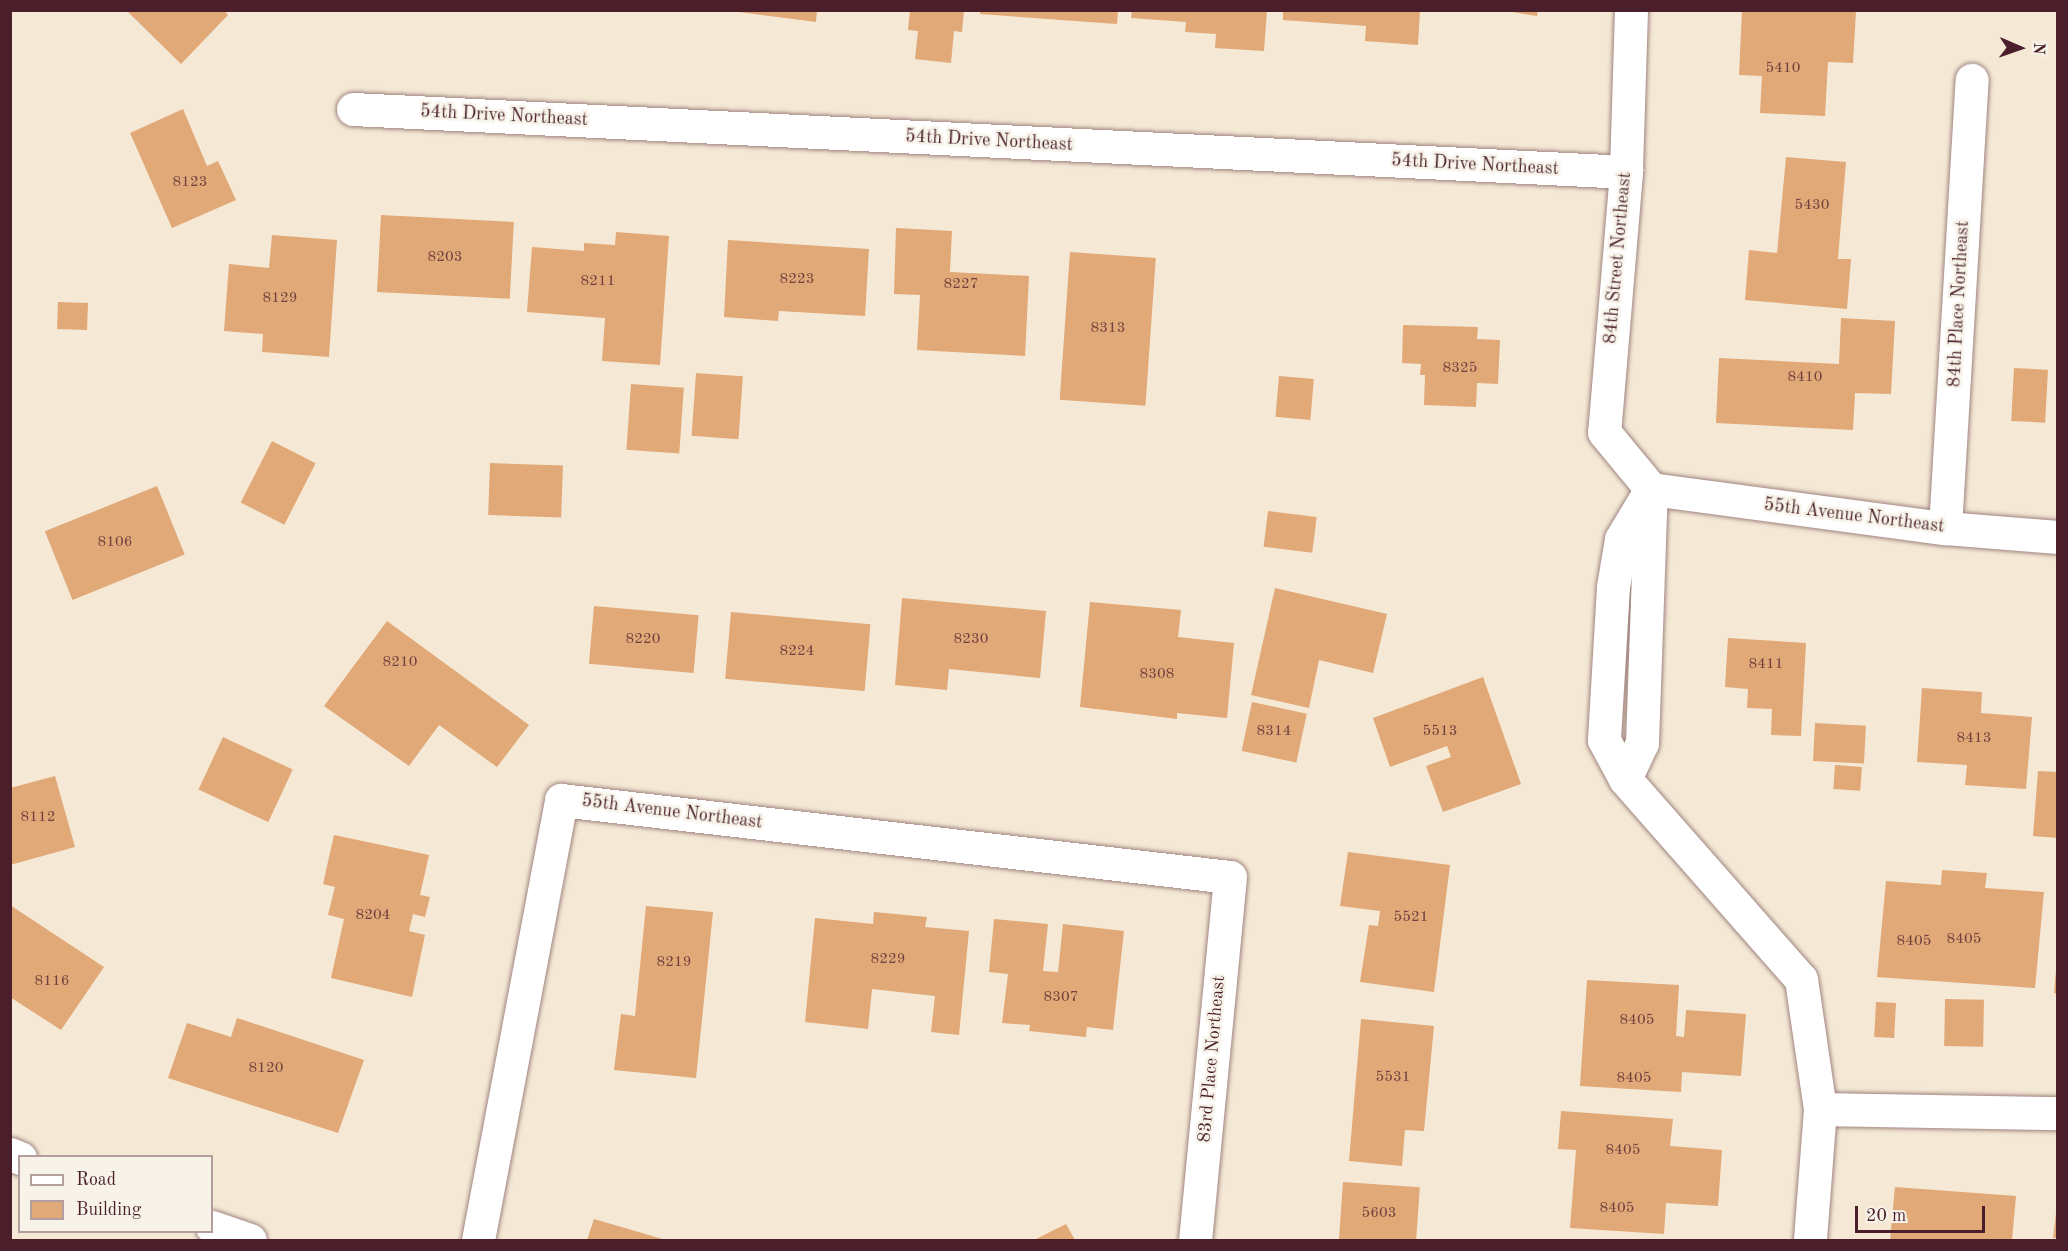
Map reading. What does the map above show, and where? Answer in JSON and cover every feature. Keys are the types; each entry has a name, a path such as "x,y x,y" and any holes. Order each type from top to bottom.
{"street":[{"name":"84th Street Northeast","path":"1631,10 1626,172 1604,432 1651,489"},
{"name":"84th Place Northeast","path":"1945,528 1972,80"},
{"name":"54th Drive Northeast","path":"353,109 1626,172"},
{"name":"55th Avenue Northeast","path":"1651,489 1945,528 2058,537"},
{"path":"1651,489 1621,539 1612,587 1604,740 1625,779 1801,979 1820,1109 1810,1240"},
{"name":"55th Avenue Northeast","path":"478,1240 561,800 1230,877"},
{"name":"83rd Place Northeast","path":"1195,1240 1230,877"},
{"path":"1820,1109 2058,1113"},
{"path":"213,1227 250,1240"}],"building":[{"path":"126,10 224,10 228,15 181,64"},
{"path":"723,10 817,10 816,22"},
{"path":"910,10 964,10 962,32 954,31 951,63 915,59 918,31 908,30"},
{"path":"981,10 1118,10 1117,24 980,14"},
{"path":"1132,10 1267,10 1264,51 1215,48 1216,34 1185,32 1186,22 1131,18"},
{"path":"1283,10 1420,10 1418,45 1365,41 1366,26 1283,20"},
{"path":"1500,10 1538,10 1537,16"},
{"path":"1742,10 1856,11 1853,63 1828,62 1825,116 1760,113 1762,76 1739,75"},
{"path":"183,109 207,166 218,161 236,200 172,228 130,133"},
{"path":"1786,157 1846,162 1838,259 1851,259 1847,309 1745,300 1749,250 1777,253"},
{"path":"381,215 514,222 510,299 377,292"},
{"path":"896,228 952,231 950,272 1029,276 1025,356 917,350 920,295 894,294"},
{"path":"616,232 669,236 660,365 602,361 605,318 527,312 532,247 584,251 584,243 615,245"},
{"path":"272,235 337,240 329,357 262,352 263,334 224,331 229,264 269,268"},
{"path":"728,240 869,249 865,316 779,311 778,321 724,317"},
{"path":"1070,252 1156,258 1145,406 1060,400"},
{"path":"58,302 88,303 87,330 57,329"},
{"path":"1841,318 1895,321 1891,394 1855,393 1853,430 1716,423 1719,358 1839,364"},
{"path":"1403,325 1478,327 1477,339 1500,340 1498,384 1477,383 1476,407 1424,405 1425,375 1420,375 1421,364 1402,363"},
{"path":"2014,368 2048,370 2045,423 2011,421"},
{"path":"696,373 743,376 738,439 692,436"},
{"path":"1279,376 1314,379 1310,420 1275,417"},
{"path":"631,384 684,388 679,454 626,450"},
{"path":"272,441 316,463 284,525 241,502"},
{"path":"490,463 563,466 561,518 488,515"},
{"path":"157,486 185,555 73,600 45,531"},
{"path":"1268,511 1317,517 1312,553 1264,547"},
{"path":"1275,588 1387,614 1373,673 1319,660 1309,708 1251,695"},
{"path":"902,598 1046,611 1040,678 949,669 947,690 895,685"},
{"path":"1090,602 1181,610 1178,637 1234,643 1227,718 1177,713 1177,719 1080,707"},
{"path":"594,606 699,615 694,673 589,664"},
{"path":"731,612 870,624 865,691 725,679"},
{"path":"387,621 529,725 497,767 439,725 409,766 324,706"},
{"path":"1728,638 1806,643 1801,736 1771,735 1772,709 1747,708 1748,689 1725,687"},
{"path":"1483,677 1521,784 1443,812 1426,766 1451,757 1447,746 1390,767 1373,718"},
{"path":"1922,688 1982,692 1981,713 2032,717 2026,789 1965,785 1967,765 1917,762"},
{"path":"1252,702 1307,714 1296,763 1242,751"},
{"path":"1815,723 1866,726 1864,764 1813,761"},
{"path":"223,737 293,770 268,822 198,790"},
{"path":"1835,765 1862,767 1860,791 1833,789"},
{"path":"2038,771 2058,772 2058,838 2033,836"},
{"path":"55,776 75,847 10,865 10,788"},
{"path":"334,835 429,855 420,895 430,897 425,917 413,914 409,931 425,935 412,997 331,978 344,919 328,915 335,887 323,884"},
{"path":"1348,852 1450,865 1434,992 1360,982 1369,925 1378,926 1380,911 1340,906"},
{"path":"1942,870 1987,873 1985,888 2044,892 2035,988 1877,977 1886,881 1941,885"},
{"path":"10,905 104,967 61,1030 10,997"},
{"path":"646,906 713,912 696,1078 614,1070 621,1014 635,1016"},
{"path":"874,912 927,917 925,927 969,931 959,1035 931,1032 935,996 872,989 868,1029 805,1022 815,918 873,924"},
{"path":"994,919 1048,924 1043,971 1058,972 1063,924 1124,931 1113,1030 1087,1027 1086,1037 1029,1031 1030,1025 1002,1023 1008,974 989,972"},
{"path":"2056,970 2058,970 2058,994 2054,993"},
{"path":"1587,980 1679,985 1676,1036 1684,1037 1686,1010 1746,1014 1741,1076 1682,1072 1681,1092 1580,1086"},
{"path":"1945,999 1984,1000 1983,1047 1944,1046"},
{"path":"1876,1002 1896,1003 1894,1038 1874,1037"},
{"path":"237,1018 364,1060 338,1133 168,1078 187,1023 231,1037"},
{"path":"1361,1019 1434,1026 1424,1131 1405,1130 1402,1166 1349,1161"},
{"path":"1561,1111 1673,1119 1670,1146 1722,1150 1718,1206 1666,1203 1664,1234 1570,1228 1576,1150 1558,1149"},
{"path":"1343,1182 1420,1187 1416,1240 1339,1240"},
{"path":"1895,1187 2016,1196 2012,1240 1890,1240"},
{"path":"2056,1213 2058,1213 2058,1238 2053,1238"},
{"path":"594,1219 666,1240 587,1240"},
{"path":"1066,1224 1075,1240 1034,1240"}]}
